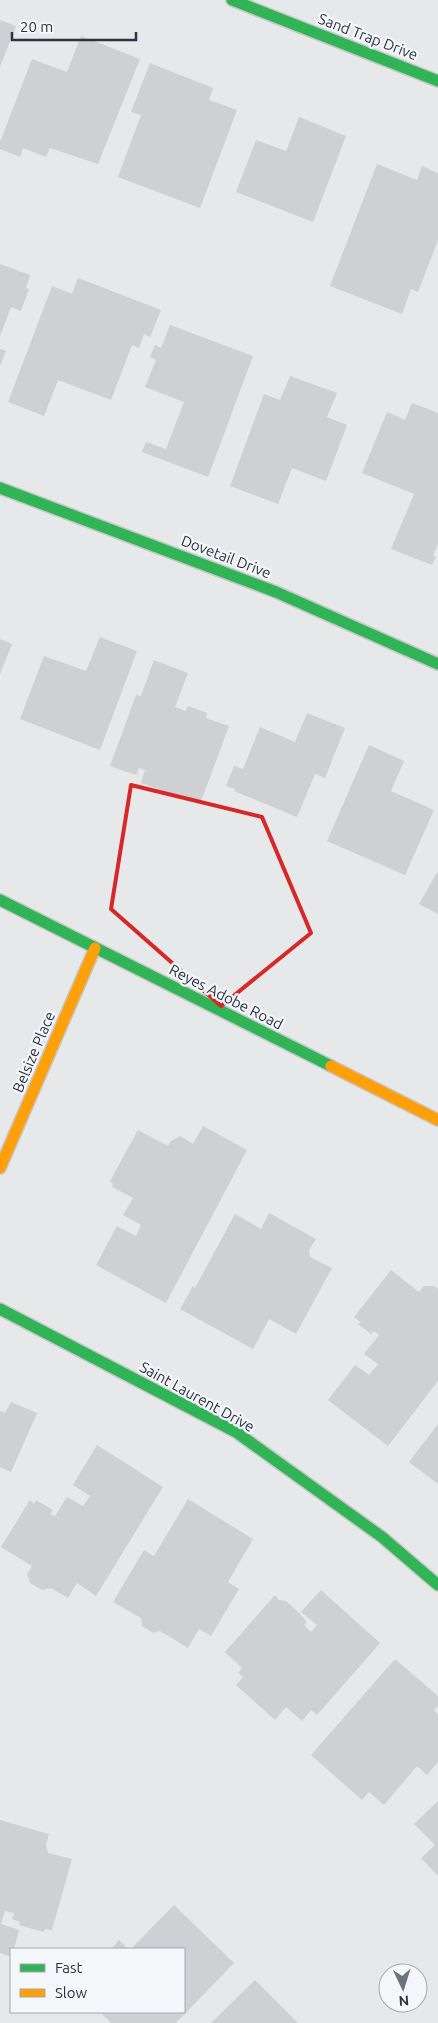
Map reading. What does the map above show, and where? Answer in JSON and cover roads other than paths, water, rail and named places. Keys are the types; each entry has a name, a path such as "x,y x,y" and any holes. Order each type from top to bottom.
{"street":[{"name":"Sand Trap Drive","path":"232,0 438,81"},
{"name":"Dovetail Drive","path":"0,488 276,592 438,664"},
{"name":"Reyes Adobe Road","path":"0,900 438,1120"},
{"name":"Belsize Place","path":"0,1168 95,948"},
{"name":"Saint Laurent Drive","path":"0,1309 236,1432 382,1536 438,1585"}]}
